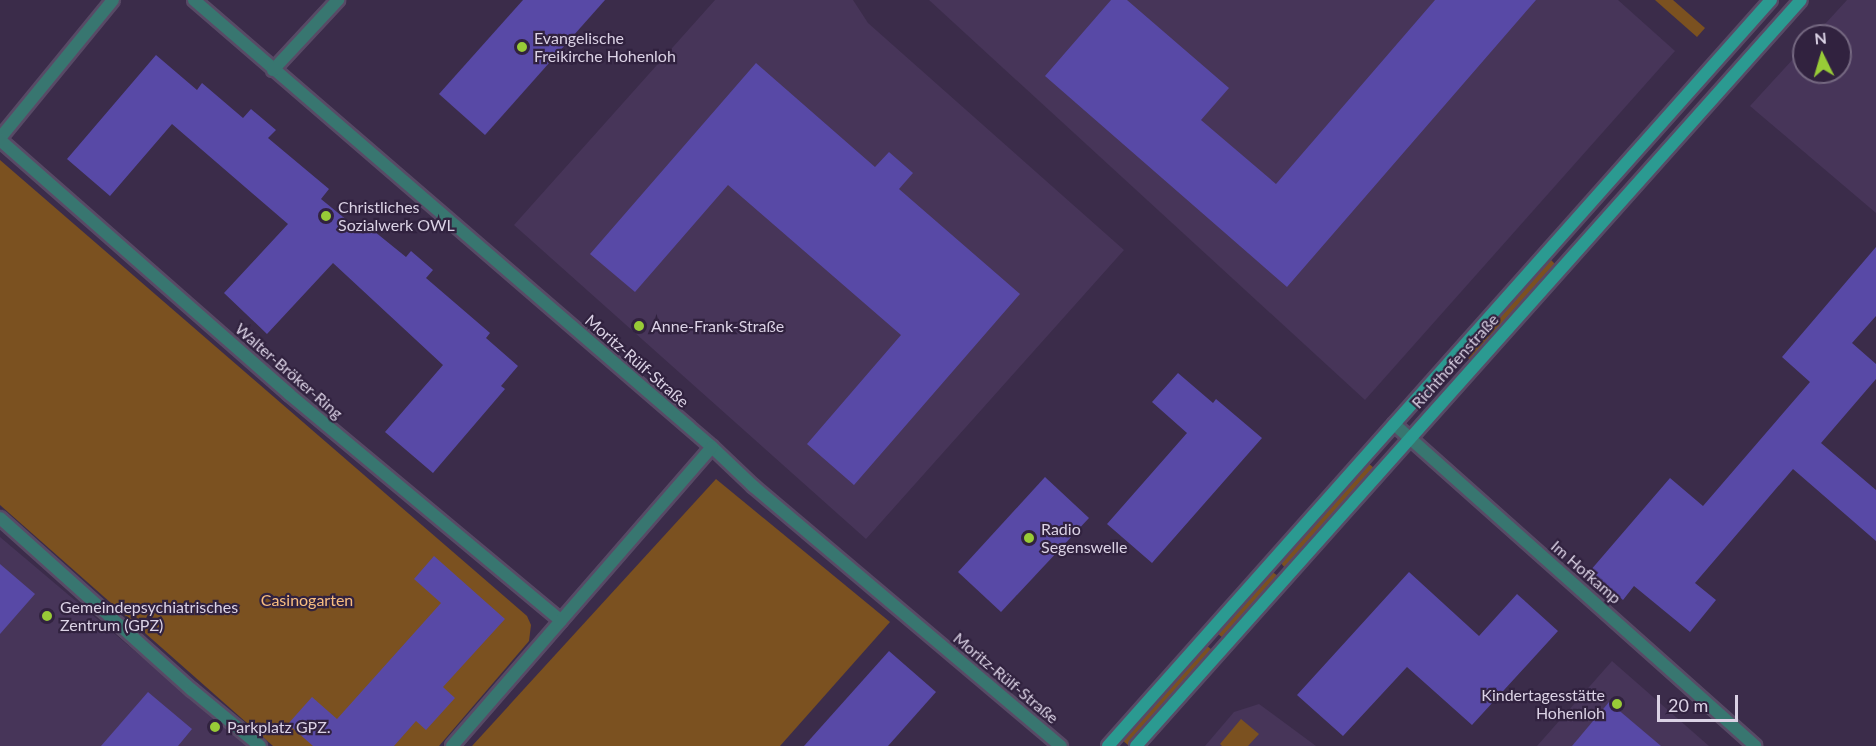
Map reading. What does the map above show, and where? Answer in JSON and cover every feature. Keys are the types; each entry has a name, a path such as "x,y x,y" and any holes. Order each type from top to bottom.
{"street":[{"path":"0,139 113,0"},
{"name":"Moritz-Rülf-Straße","path":"194,0 885,599 1061,746"},
{"path":"273,70 338,0"},
{"name":"Richthofenstraße","path":"1108,746 1771,0"},
{"name":"Richthofenstraße","path":"1136,746 1409,437 1801,0"},
{"name":"Walter-Bröker-Ring","path":"0,139 289,394 561,621"},
{"name":"Im Hofkamp","path":"1394,424 1756,746"},
{"path":"452,746 712,447"},
{"path":"0,518 192,690 260,746"}],"shaded area":[{"path":"715,0 853,0 868,23 1124,250 866,539 514,225"},
{"path":"929,0 1618,0 1675,51 1365,400"},
{"path":"1847,0 1876,0 1876,213 1750,106 1792,60 1792,84 1852,84 1852,24 1825,24"},
{"name":"Gemeindepsychiatrisches Zentrum (GPZ)","path":"0,537 187,695 248,746 0,746"},
{"name":"Kindertagesstätte Hohenloh","path":"1612,661 1709,746 1537,746"},
{"path":"1259,704 1316,746 1205,746 1234,712"}],"green space":[{"path":"1655,0 1673,0 1705,28 1697,37"},
{"name":"Casinogarten","path":"0,160 527,616 531,625 529,641 439,746 273,746 0,505"},
{"path":"1550,259 1555,264 1471,361 1465,355"},
{"path":"1368,463 1374,468 1285,568 1280,562"},
{"path":"716,479 890,622 780,746 472,746"},
{"path":"1271,571 1278,576 1223,638 1217,633"},
{"path":"1206,645 1212,650 1128,745 1122,740"},
{"path":"1241,719 1259,734 1248,746 1222,746 1220,744"}],"building":[{"name":"Evangelische Freikirche Hohenloh","path":"523,0 605,0 485,135 439,94"},
{"path":"1111,0 1127,0 1229,88 1201,120 1276,184 1435,0 1536,0 1287,287 1045,76"},
{"path":"156,55 197,90 202,83 243,118 251,109 276,130 268,138 329,189 321,199 359,230 364,223 406,257 411,251 433,270 426,278 490,333 486,338 518,366 501,386 505,389 433,473 385,432 443,365 333,263 267,334 224,293 288,224 172,124 110,196 67,159"},
{"path":"756,63 875,167 889,152 913,173 899,189 1020,294 854,485 807,444 901,335 728,185 635,292 590,254"},
{"path":"1876,247 1876,316 1852,343 1876,364 1876,379 1821,443 1876,490 1876,541 1793,469 1695,583 1716,600 1690,632 1634,586 1623,600 1590,571 1670,478 1703,506 1810,382 1782,357"},
{"path":"1178,373 1213,403 1216,399 1262,438 1152,563 1107,524 1187,433 1152,402"},
{"name":"Radio Segenswelle","path":"1045,477 1089,518 1001,612 958,572"},
{"path":"434,556 505,619 443,687 455,698 426,730 416,721 394,746 313,746 288,724 312,697 337,719 441,603 414,579"},
{"path":"0,564 35,594 0,634"},
{"path":"1409,572 1479,636 1517,594 1558,631 1472,725 1407,667 1343,736 1297,695"},
{"path":"889,651 936,692 888,746 804,746"},
{"path":"148,692 192,729 178,746 101,746"},
{"path":"1609,702 1661,746 1572,746"}],"place":[{"name":"Evangelische Freikirche Hohenloh","path":"522,47"},
{"name":"Christliches Sozialwerk OWL","path":"326,216"},
{"name":"Anne-Frank-Straße","path":"639,326"},
{"name":"Radio Segenswelle","path":"1029,538"},
{"name":"Gemeindepsychiatrisches Zentrum (GPZ)","path":"47,616"},
{"name":"Kindertagesstätte Hohenloh","path":"1617,704"},
{"name":"Parkplatz GPZ.","path":"215,727"}]}
